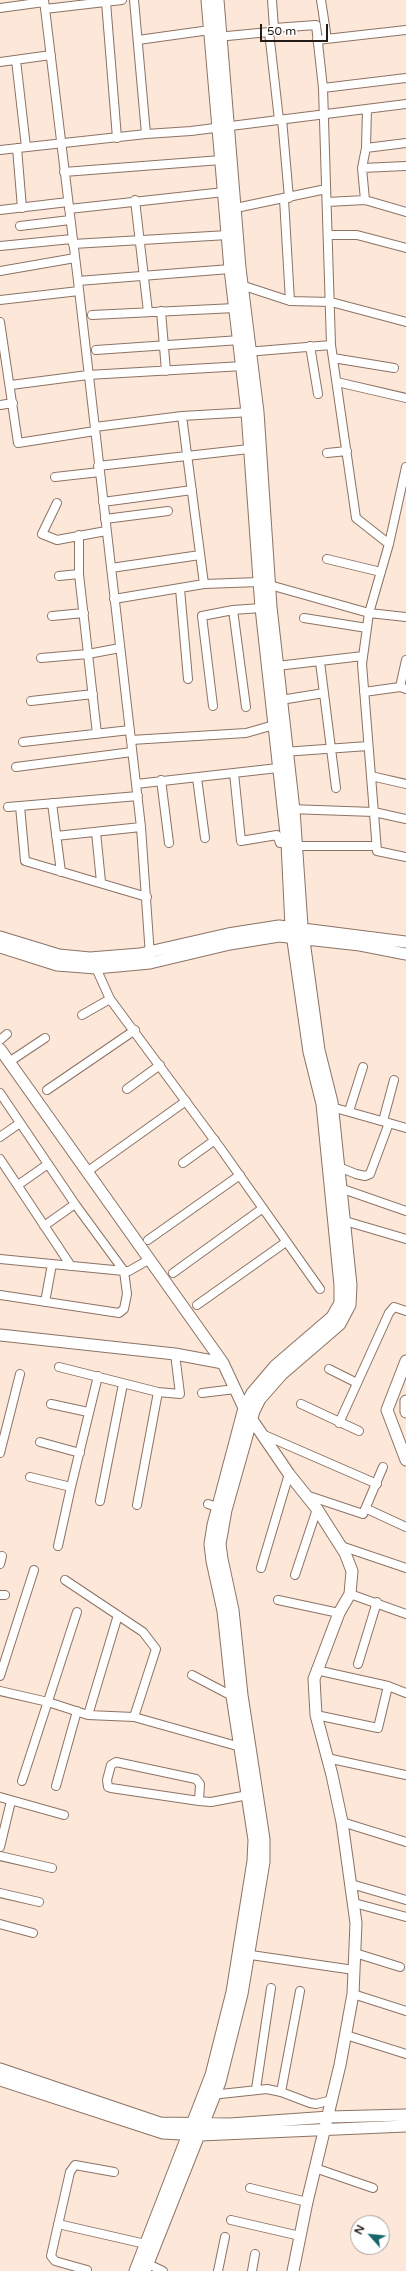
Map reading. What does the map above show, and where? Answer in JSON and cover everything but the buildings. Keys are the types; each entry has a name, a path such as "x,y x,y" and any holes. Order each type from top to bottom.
{"street":[{"path":"0,8 122,0"},
{"path":"134,0 146,134"},
{"path":"207,0 214,35 238,284 253,412 264,583 261,608 274,725 282,752 278,768 289,809"},
{"path":"214,35 218,0"},
{"path":"272,0 274,28 316,25 324,88 331,345 356,518 389,544"},
{"path":"321,0 327,39"},
{"path":"106,2 117,138"},
{"path":"44,4 62,144 72,241 78,281 138,796 147,897 150,958"},
{"path":"317,40 406,30"},
{"path":"138,40 269,32 280,120 286,198 290,301"},
{"path":"0,62 51,55"},
{"path":"16,60 26,147"},
{"path":"324,88 406,78"},
{"path":"0,150 324,116 406,104"},
{"path":"365,200 362,168 366,148 367,109"},
{"path":"135,2271 144,2265 150,2244 210,2095 232,1992 244,1954 261,1884 264,1839 245,1748 232,1696 225,1592 220,1544 226,1510 252,1419 260,1399 282,1374 331,1333 345,1316 350,1305 345,1221 337,1187 339,1167 327,1105 309,1052 290,845 289,809 282,752 281,700 264,583 249,449 253,412 243,366 246,352 240,340 235,308 238,284 230,269 228,235 231,209 224,192 221,160 223,126"},
{"path":"366,148 406,143"},
{"path":"17,148 22,208"},
{"path":"64,172 221,160"},
{"path":"362,168 406,166"},
{"path":"231,209 326,189"},
{"path":"0,210 224,192"},
{"path":"135,200 148,312"},
{"path":"327,202 365,200 406,212"},
{"path":"20,226 70,220"},
{"path":"0,246 72,241 140,241 228,235"},
{"path":"328,235 357,235 406,248"},
{"path":"0,271 75,258"},
{"path":"78,281 230,269"},
{"path":"238,284 290,301 331,302 406,322"},
{"path":"0,300 79,291"},
{"path":"92,315 235,308"},
{"path":"161,311 166,371"},
{"path":"0,322 4,368 11,385 18,443 95,429 182,416 253,412"},
{"path":"96,350 240,340"},
{"path":"246,352 331,345"},
{"path":"310,346 318,394"},
{"path":"333,358 394,368"},
{"path":"11,385 88,375 243,366"},
{"path":"337,382 406,398"},
{"path":"0,405 13,403"},
{"path":"182,416 204,584"},
{"path":"55,477 187,455 249,449"},
{"path":"327,453 347,451"},
{"path":"406,470 389,544 369,613 363,656 364,692 377,851 406,857"},
{"path":"103,502 192,490"},
{"path":"57,503 42,534 57,540 106,531"},
{"path":"105,519 168,511"},
{"path":"79,535 79,574 97,734"},
{"path":"111,568 200,555"},
{"path":"327,559 381,572"},
{"path":"59,576 79,574"},
{"path":"114,599 204,584 264,583 369,613 406,617"},
{"path":"180,589 188,679"},
{"path":"213,706 202,616 233,610 261,608"},
{"path":"233,610 246,706"},
{"path":"52,616 84,613"},
{"path":"304,618 367,628"},
{"path":"41,658 88,654 120,648"},
{"path":"277,666 363,656"},
{"path":"364,692 403,688 406,660"},
{"path":"320,662 336,788"},
{"path":"281,700 324,693"},
{"path":"31,701 93,694"},
{"path":"131,740 246,732 274,725"},
{"path":"23,742 130,730"},
{"path":"282,752 368,746"},
{"path":"16,766 132,752"},
{"path":"136,784 278,768"},
{"path":"234,773 242,841 277,835 280,843 290,845 376,846"},
{"path":"371,776 406,784"},
{"path":"196,778 205,838"},
{"path":"161,780 169,843"},
{"path":"8,807 138,796"},
{"path":"52,803 61,872"},
{"path":"20,806 25,861 101,882 147,897"},
{"path":"289,809 374,812 406,819"},
{"path":"56,836 141,827"},
{"path":"96,832 101,882"},
{"path":"298,933 406,954"},
{"path":"1,944 57,965 96,968 298,933 406,942"},
{"path":"1,944 59,955 90,958 150,958"},
{"path":"96,968 110,999 135,1030 215,1140 320,1289"},
{"path":"82,1015 110,999"},
{"path":"47,1090 135,1030"},
{"path":"9,1062 45,1038"},
{"path":"0,1049 223,1363 244,1408 289,1474 317,1509 341,1546 352,1571 350,1594 339,1613 314,1678 316,1715 342,1822 354,1903 356,1923 353,1994 346,2036 307,2202 293,2271"},
{"path":"127,1089 160,1065"},
{"path":"349,1111 363,1067"},
{"path":"339,1167 356,1174 365,1176 370,1174 386,1122 394,1080"},
{"path":"0,1093 75,1204 124,1271 127,1294 122,1312 0,1295"},
{"path":"88,1171 186,1101"},
{"path":"327,1105 406,1128"},
{"path":"244,1954 254,1840 248,1795 245,1748 225,1592 212,1561 210,1544 213,1506 244,1408 260,1382 275,1366 324,1325 332,1317 340,1303 337,1187 327,1105"},
{"path":"0,1137 20,1123"},
{"path":"182,1163 215,1140"},
{"path":"0,1159 71,1266"},
{"path":"18,1185 48,1164"},
{"path":"148,1240 240,1175"},
{"path":"337,1187 406,1211"},
{"path":"44,1226 75,1204"},
{"path":"173,1273 263,1208"},
{"path":"345,1221 406,1239"},
{"path":"197,1305 286,1242"},
{"path":"0,1259 129,1271 150,1259"},
{"path":"45,1302 52,1264"},
{"path":"339,1423 391,1310 398,1307 406,1311"},
{"path":"0,1335 175,1354 223,1363"},
{"path":"60,1367 158,1392 180,1394 175,1354"},
{"path":"406,1361 387,1410 406,1460"},
{"path":"329,1369 357,1383"},
{"path":"0,1453 2,1438 20,1374"},
{"path":"58,1546 88,1412 98,1376"},
{"path":"100,1501 123,1384"},
{"path":"202,1392 235,1389"},
{"path":"137,1505 158,1392"},
{"path":"406,1401 406,1412"},
{"path":"51,1404 88,1412"},
{"path":"301,1404 359,1432"},
{"path":"262,1434 377,1484"},
{"path":"40,1442 80,1453"},
{"path":"306,1495 360,1513 365,1512 383,1468"},
{"path":"261,1568 289,1474"},
{"path":"30,1477 71,1488"},
{"path":"367,1508 406,1527"},
{"path":"295,1574 317,1509"},
{"path":"341,1546 406,1568"},
{"path":"0,1676 34,1570"},
{"path":"65,1580 147,1635 156,1649 134,1717"},
{"path":"350,1594 377,1602 406,1614"},
{"path":"278,1600 339,1613"},
{"path":"358,1664 377,1602"},
{"path":"22,1781 77,1612"},
{"path":"88,1715 118,1615"},
{"path":"316,1670 388,1686 406,1693"},
{"path":"192,1675 232,1696"},
{"path":"316,1715 378,1728 388,1686"},
{"path":"0,1691 48,1702 88,1715 134,1717 245,1748"},
{"path":"56,1786 77,1711"},
{"path":"327,1758 406,1775"},
{"path":"199,1801 200,1784 196,1780 116,1762 111,1765 106,1780 108,1787 199,1801 212,1802 248,1795"},
{"path":"0,1797 64,1815"},
{"path":"0,1848 12,1801"},
{"path":"342,1822 406,1842"},
{"path":"0,1856 52,1868"},
{"path":"351,1884 406,1900"},
{"path":"0,1893 39,1902"},
{"path":"354,1903 406,1917"},
{"path":"0,1924 33,1933"},
{"path":"355,1953 400,1967"},
{"path":"244,1954 354,1970"},
{"path":"256,2089 271,1988"},
{"path":"281,2092 300,1991"},
{"path":"353,1994 406,2011"},
{"path":"346,2036 406,2054"},
{"path":"0,2069 151,2120 172,2124 199,2122 230,2124 328,2116 406,2115"},
{"path":"0,2080 155,2132 194,2134 324,2131 406,2126"},
{"path":"210,2095 256,2089 281,2092 316,2104 332,2100"},
{"path":"87,2270 52,2259 51,2253 72,2166 114,2172"},
{"path":"315,2168 373,2188"},
{"path":"250,2188 307,2202"},
{"path":"231,2220 300,2236"},
{"path":"58,2224 150,2244"},
{"path":"218,2271 225,2236"},
{"path":"252,2271 255,2254"},
{"path":"144,2265 163,2271"}]}
